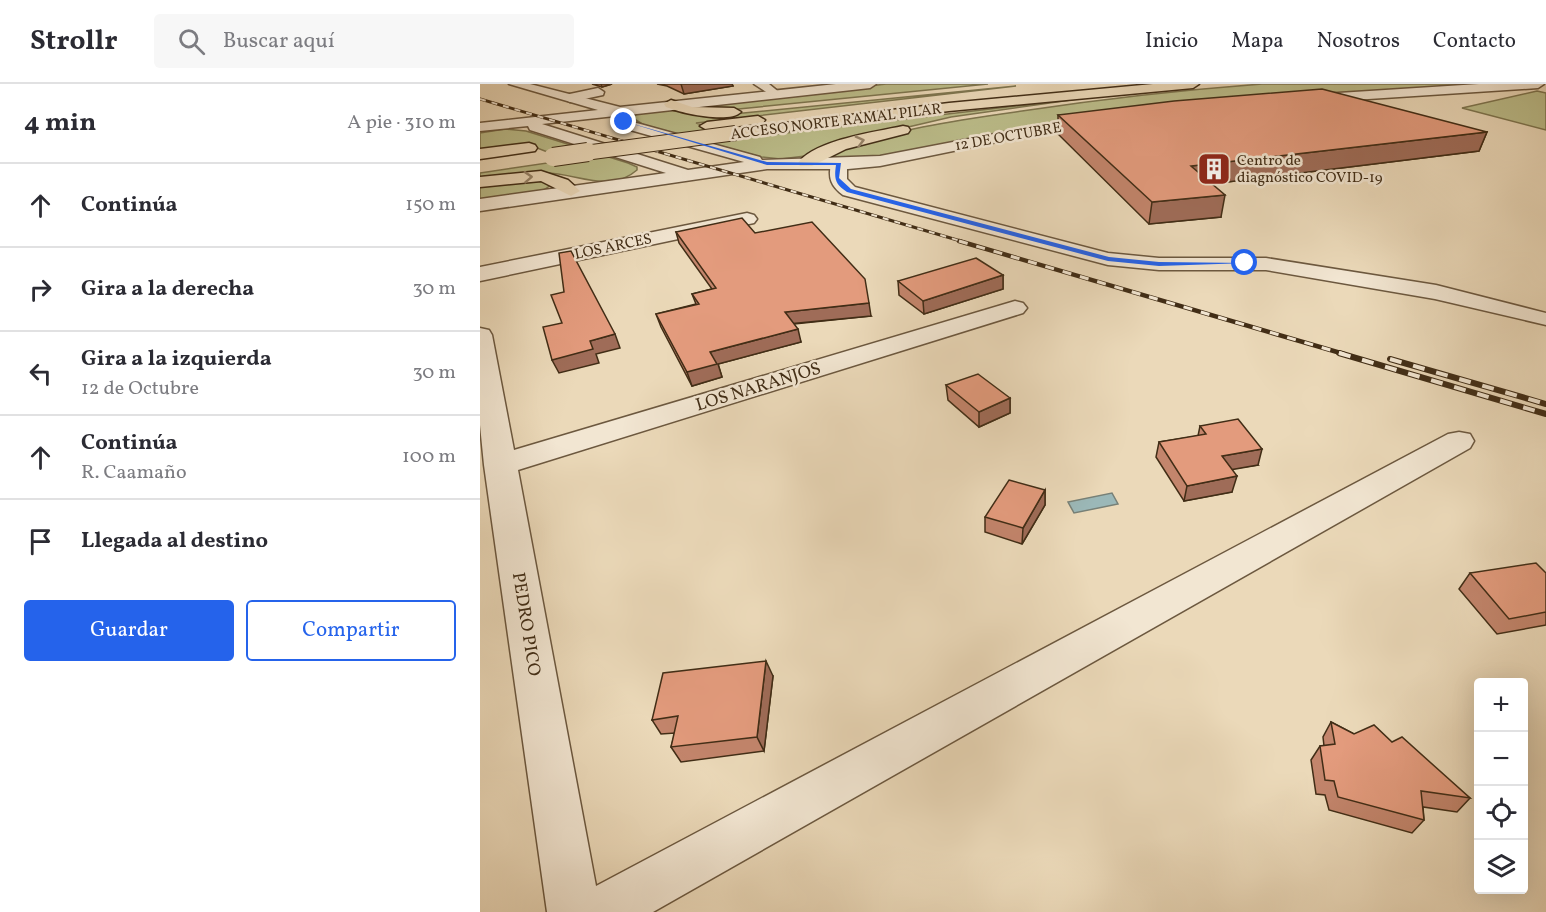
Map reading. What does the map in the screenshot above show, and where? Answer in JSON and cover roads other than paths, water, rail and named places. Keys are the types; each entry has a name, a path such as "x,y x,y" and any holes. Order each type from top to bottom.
{"highway":[{"name":"ACCESO NORTE RAMAL PILAR","path":"480,154 707,126 1090,84"},
{"name":"ACCESO NORTE RAMAL PILAR","path":"480,166 960,106 1199,85"},
{"path":"806,163 815,156 845,145 920,126 996,111 1199,85"},
{"path":"671,104 690,111 722,113 872,91"},
{"path":"480,182 542,176 560,180 571,191"}],"street":[{"path":"515,84 573,93 603,93"},
{"path":"760,84 774,93"},
{"path":"1292,100 1538,84"},
{"path":"480,127 774,93 872,91"},
{"path":"573,93 618,111 628,124 767,164"},
{"path":"629,97 671,104"},
{"name":"12 DE OCTUBRE","path":"480,206 767,164 839,164 898,158 1031,131 1115,119"},
{"path":"516,123 646,160 687,175"},
{"path":"621,184 643,172 646,160"},
{"path":"839,164 836,178 840,185 849,190 1108,259 1159,264 1266,264 1436,292 1542,319"},
{"name":"LOS ARCES","path":"480,274 747,219"},
{"name":"LOS NARANJOS","path":"500,465 1015,308"},
{"name":"PEDRO PICO","path":"480,335 574,912"},
{"path":"601,912 1459,441"}],"water":[{"path":"1112,493 1118,504 1074,513 1068,502"}],"railway":[{"path":"480,99 964,242"},
{"path":"959,241 1344,354"},
{"path":"1339,353 1546,414"},
{"path":"1390,359 1546,404"}],"place":[{"name":"Centro de diagnóstico COVID-19","path":"1214,169"}]}
